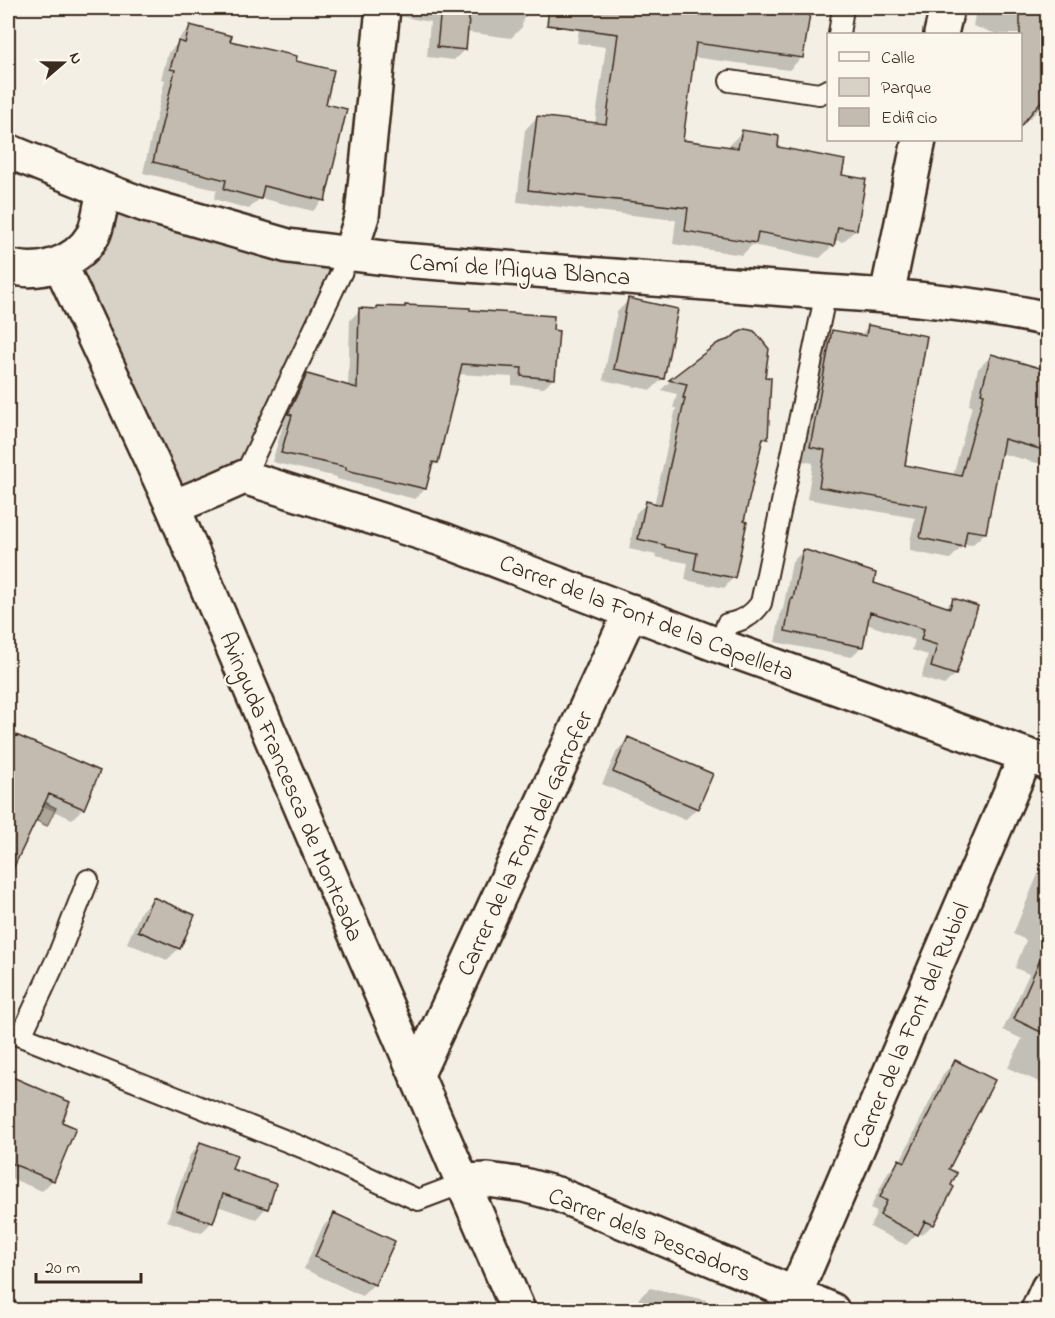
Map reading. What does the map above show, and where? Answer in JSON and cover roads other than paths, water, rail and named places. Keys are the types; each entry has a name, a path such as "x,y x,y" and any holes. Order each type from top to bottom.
{"street":[{"path":"350,254 362,216 383,8"},
{"path":"941,33 946,8"},
{"path":"887,295 919,141"},
{"name":"Camí de l’Aigua Blanca","path":"8,151 145,205 288,246 400,260 887,295 976,306 1047,319"},
{"path":"8,266 35,270 60,264 79,252 93,234 104,190"},
{"name":"Avinguda Francesca de Montcada","path":"60,264 173,507 518,1311"},
{"path":"173,507 244,477"},
{"name":"Carrer de la Font de la Capelleta","path":"244,477 441,539 720,646 1037,760"},
{"name":"Carrer de la Font del Garrofer","path":"417,1074 631,611"},
{"name":"Carrer de la Font del Rubiol","path":"795,1293 1037,760"},
{"name":"Carrer dels Pescadors","path":"464,1183 464,1181 488,1180 524,1185 557,1194 795,1293 832,1311"},
{"path":"1038,1311 1047,1288"}],"lane":[{"path":"839,33 843,8"},
{"path":"730,81 819,94 827,90"},
{"path":"244,477 350,254"},
{"path":"720,646 727,624 748,617 760,603 826,292"},
{"path":"88,880 58,956 14,1034 304,1148 418,1200 464,1183"}]}
